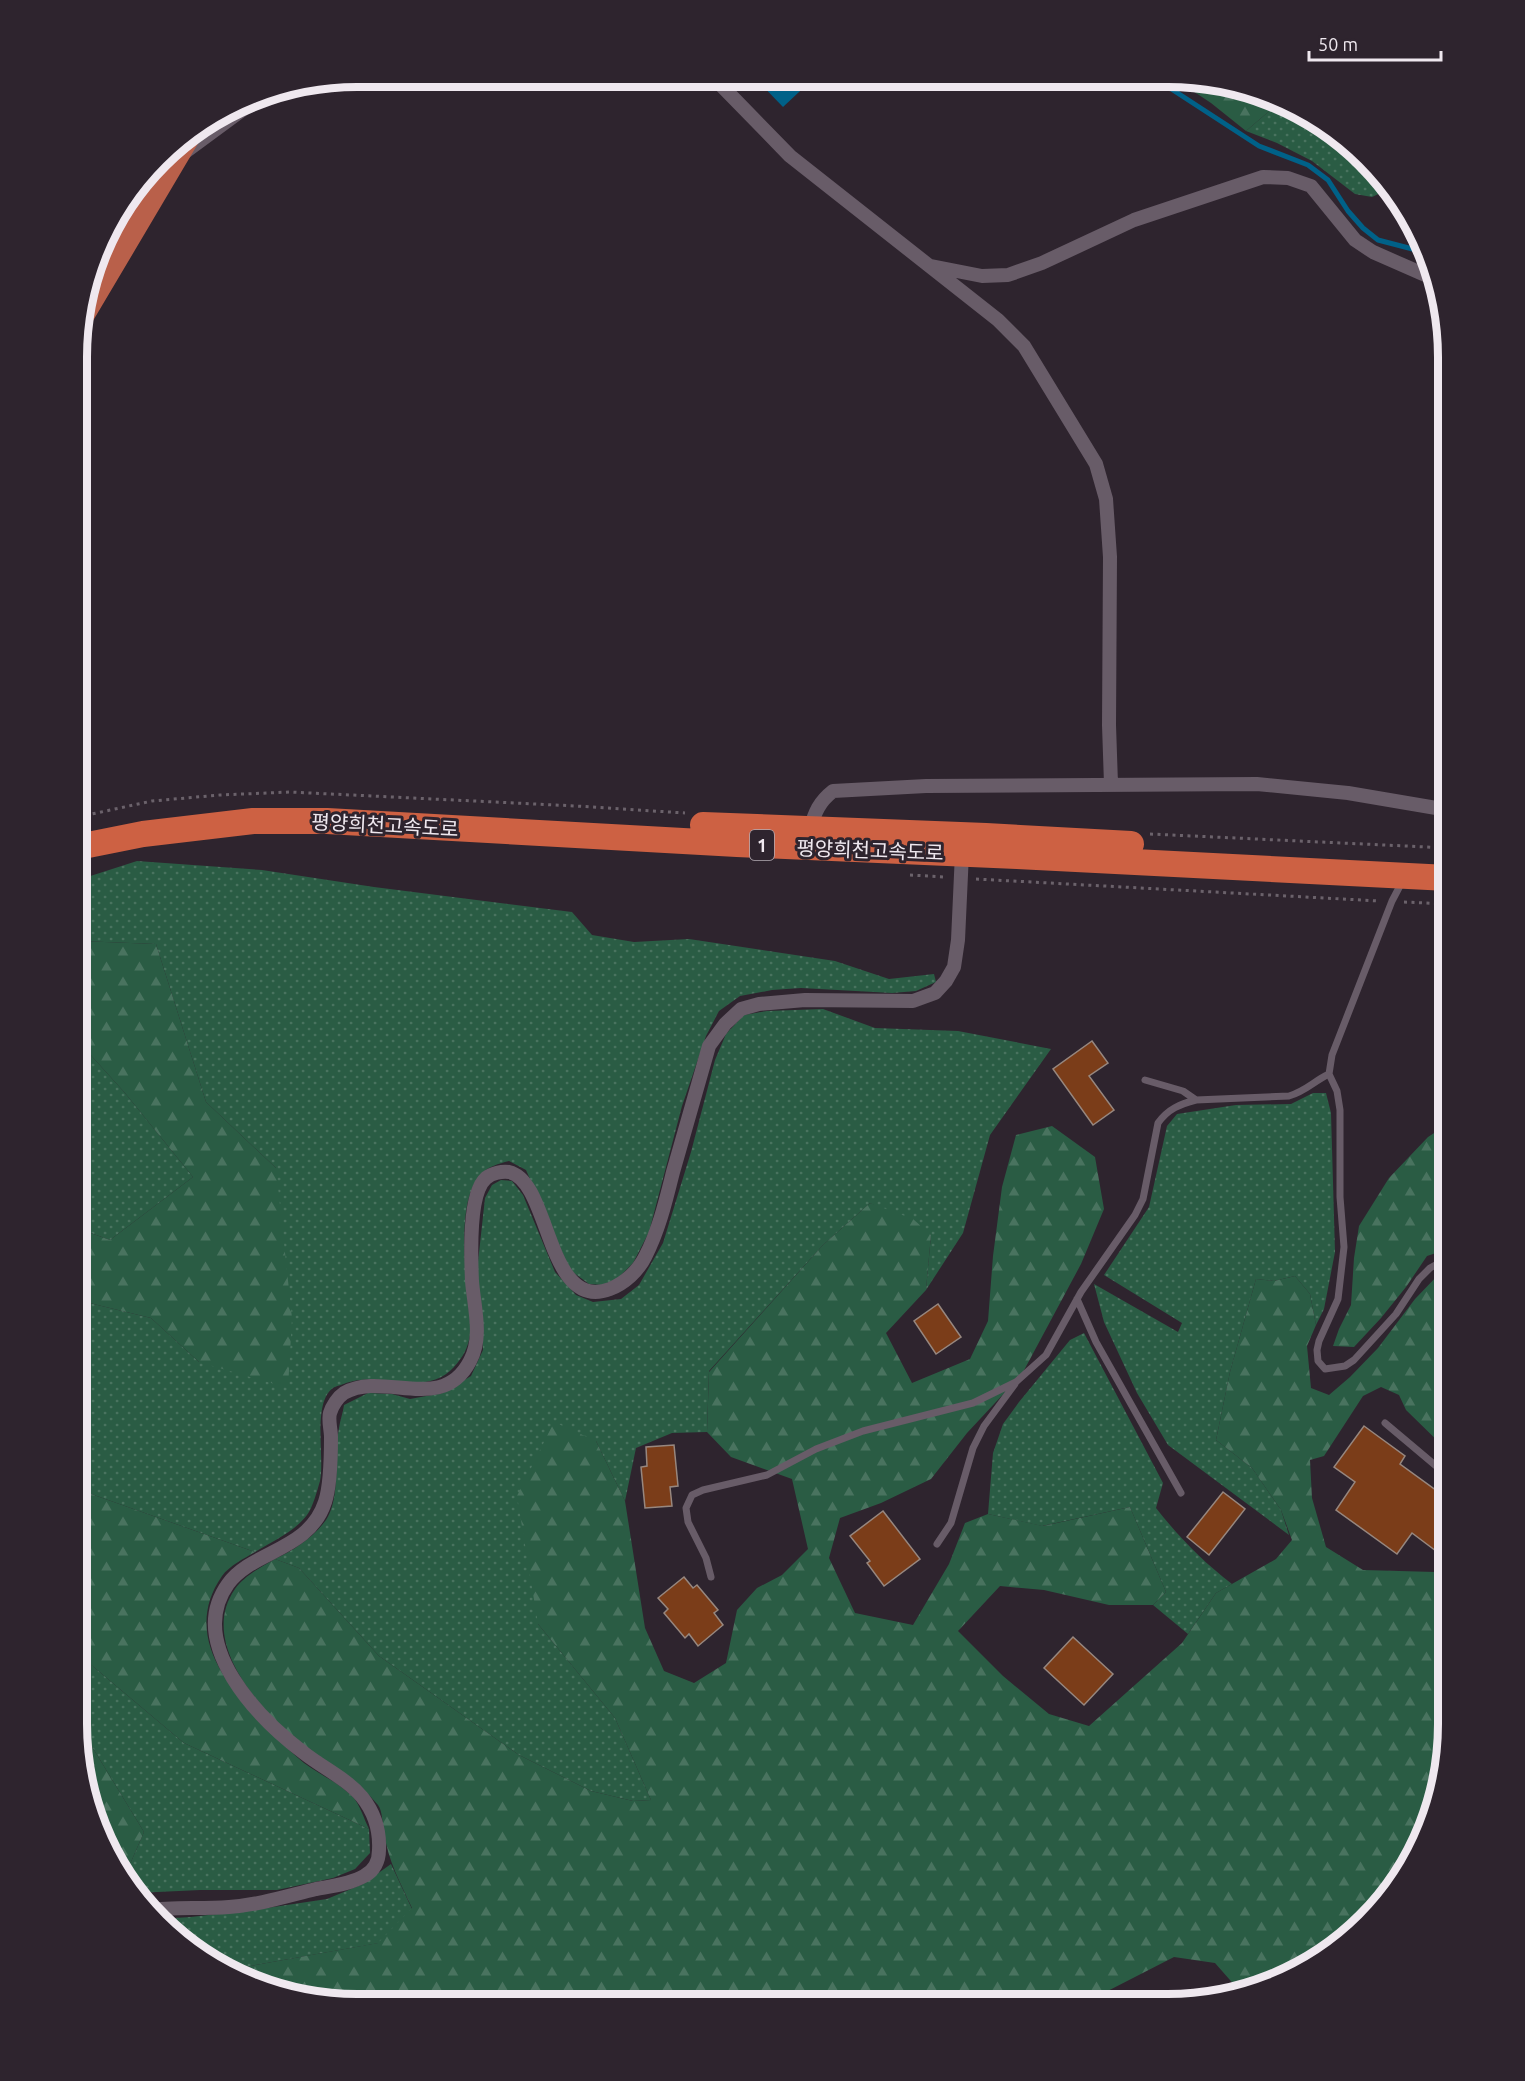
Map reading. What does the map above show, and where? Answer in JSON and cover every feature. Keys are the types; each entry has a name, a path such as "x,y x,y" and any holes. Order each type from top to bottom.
{"highway":[{"path":"94,296 176,157"},
{"name":"평양희천고속도로","path":"87,830 108,825 253,807 998,836 1438,863"},
{"name":"평양희천고속도로","path":"87,845 143,834 253,820 327,821 1438,879"}],"street":[{"path":"723,87 790,156 998,320 1024,346 1096,464 1106,499 1110,556 1111,784"},
{"path":"174,160 230,119"},
{"path":"929,265 982,276 1008,275 1042,264 1134,220 1223,189 1263,177 1271,177 1288,178 1311,186 1355,240 1373,252 1425,275"},
{"path":"810,829 817,807 833,791 926,786 1257,784 1348,793 1438,808"},
{"path":"161,1909 228,1907 259,1903 366,1875 378,1863 380,1847 378,1829 365,1800 356,1790 301,1752 270,1723 238,1687 220,1654 215,1618 219,1602 229,1582 251,1565 292,1542 316,1520 326,1500 331,1444 330,1413 339,1397 346,1392 375,1386 423,1390 441,1387 457,1379 471,1360 477,1332 472,1282 473,1209 481,1186 487,1177 499,1172 514,1172 525,1183 561,1264 572,1282 599,1293 615,1288 627,1280 644,1260 658,1227 709,1046 725,1024 741,1010 759,1004 805,1000 913,1001 935,993 946,981 954,966 958,940 962,854"}],"lane":[{"path":"1405,877 1392,901 1332,1054 1329,1074 1337,1091 1340,1110 1340,1197 1344,1247 1338,1299 1319,1341 1318,1361 1325,1369 1345,1366 1354,1360 1396,1314 1419,1279 1438,1264"},
{"path":"938,1544 951,1523 974,1448 984,1426 1016,1382 1046,1355 1077,1299 1135,1215 1143,1198 1158,1123 1165,1113 1196,1100 1289,1096 1302,1092 1329,1074"},
{"path":"1145,1080 1183,1091 1196,1100"},
{"path":"1077,1299 1096,1342 1181,1493"},
{"path":"711,1577 706,1558 688,1522 686,1508 692,1495 703,1490 767,1475 816,1449 863,1431 973,1403 1016,1382"},
{"path":"1385,1423 1438,1468"}],"green space":[{"path":"1189,88 1238,96 1272,109 1246,131"},
{"path":"1272,109 1287,115 1303,123 1346,154 1382,193 1372,197 1355,194 1312,161 1277,143 1246,131"},
{"path":"137,861 262,870 374,887 572,912 592,935 634,942 689,939 835,961 889,979 934,974 936,982 916,991 892,993 801,988 772,990 740,996 719,1011 706,1036 682,1106 649,1232 633,1263 617,1279 602,1285 589,1284 570,1270 526,1170 509,1161 484,1171 473,1186 465,1218 465,1255 471,1327 468,1344 462,1356 454,1367 430,1381 416,1383 359,1380 333,1388 327,1395 323,1406 320,1432 320,1481 311,1508 296,1526 255,1552 87,1493 87,1302 151,1318 199,1362 276,1168 206,1102 156,944 87,941 87,877"},
{"path":"87,941 156,944 206,1102 276,1168 292,1318 288,1388 199,1362 151,1318 87,1302 87,1232 110,1240 193,1177 125,1093 87,1051"},
{"path":"823,1009 875,1028 958,1031 1051,1049 990,1135 963,1233 926,1290 931,1235 870,1203 823,1245 709,1371 707,1432 672,1433 636,1448 625,1501 596,1441 538,1624 615,1718 651,1800 633,1801 591,1791 519,1755 379,1656 299,1568 275,1559 309,1538 326,1520 331,1511 334,1500 339,1425 344,1405 368,1393 392,1394 410,1399 443,1393 471,1376 483,1350 477,1271 485,1198 492,1185 501,1180 512,1181 523,1195 555,1272 576,1295 593,1302 621,1299 639,1285 663,1243 691,1152 715,1060 726,1034 744,1015 767,1011"},
{"path":"87,1051 125,1093 193,1177 110,1240 87,1232"},
{"path":"1313,1093 1326,1093 1331,1113 1335,1252 1324,1309 1316,1325 1310,1294 1295,1276 1274,1281 1256,1279 1230,1372 1216,1440 1252,1468 1281,1510 1289,1535 1168,1445 1137,1393 1104,1322 1094,1284 1178,1332 1182,1323 1104,1275 1149,1207 1167,1126 1177,1114 1236,1105 1291,1104"},
{"path":"1052,1126 1095,1157 1104,1209 1081,1264 1022,1374 967,1433 931,1479 881,1503 840,1518 829,1558 855,1613 913,1625 949,1564 965,1523 988,1514 1043,1526 1130,1507 1166,1592 1153,1605 1109,1605 1044,1590 1000,1586 958,1631 1003,1676 1049,1714 1089,1726 1182,1643 1216,1593 1276,1559 1292,1540 1281,1510 1252,1468 1216,1440 1230,1372 1256,1279 1274,1281 1295,1276 1310,1294 1316,1325 1307,1346 1311,1388 1329,1395 1378,1348 1415,1299 1438,1275 1438,1441 1406,1410 1399,1395 1381,1387 1363,1396 1324,1456 1310,1460 1312,1498 1326,1547 1363,1570 1438,1571 1438,1724 1433,1777 1424,1811 1402,1859 1359,1915 1303,1958 1255,1980 1235,1986 1215,1963 1174,1957 1102,1994 357,1994 304,1989 270,1980 241,1967 378,1943 412,1908 391,1862 378,1805 361,1788 287,1732 254,1696 240,1675 229,1654 224,1632 225,1610 239,1584 253,1572 275,1559 299,1568 379,1656 519,1755 591,1791 633,1801 651,1800 615,1718 538,1624 517,1496 554,1422 596,1441 625,1501 645,1628 664,1671 694,1683 726,1663 737,1610 757,1588 782,1575 808,1549 792,1479 731,1457 707,1432 709,1372 823,1245 870,1203 913,1219 931,1235 926,1290 886,1333 912,1383 970,1359 988,1321 1002,1187 1016,1135"},
{"path":"1438,1130 1438,1252 1427,1256 1406,1287 1354,1347 1333,1346 1351,1305 1359,1226 1389,1178 1428,1137"},
{"path":"1084,1333 1163,1483 1156,1508 1191,1548 1232,1584 1216,1593 1188,1634 1153,1605 1166,1592 1130,1507 1042,1526 988,1514 993,1453 1003,1424 1070,1340"},
{"path":"87,1493 255,1552 225,1572 211,1596 207,1616 208,1636 213,1654 234,1690 292,1753 353,1797 369,1829 184,1743 87,1661"},
{"path":"87,1661 184,1743 369,1829 370,1853 355,1869 333,1878 277,1890 147,1893 129,1867 144,1832 88,1740"},
{"path":"88,1740 144,1832 129,1867 101,1811 92,1777"},
{"path":"391,1864 412,1909 379,1943 241,1967 207,1948 170,1918 327,1899 363,1884"}],"water":[{"path":"764,87 804,87 783,107"}],"building":[{"path":"1092,1041 1108,1063 1089,1076 1114,1110 1093,1125 1053,1069"},
{"path":"938,1304 961,1337 936,1354 914,1321"},
{"path":"1364,1426 1405,1456 1400,1464 1438,1492 1438,1548 1436,1551 1412,1533 1397,1554 1336,1510 1355,1482 1334,1467"},
{"path":"674,1445 678,1486 670,1487 672,1506 645,1508 641,1467 647,1466 646,1447"},
{"path":"1223,1492 1245,1509 1209,1555 1187,1537"},
{"path":"883,1511 920,1559 884,1586 867,1563 870,1561 850,1536"},
{"path":"684,1577 693,1588 697,1585 718,1610 714,1613 723,1625 698,1646 689,1634 685,1638 664,1613 668,1609 658,1598"},
{"path":"1073,1637 1113,1674 1084,1705 1044,1668"}],"waterway":[{"path":"1168,87 1259,146 1308,165 1328,180 1348,211 1378,240 1415,250"}]}
